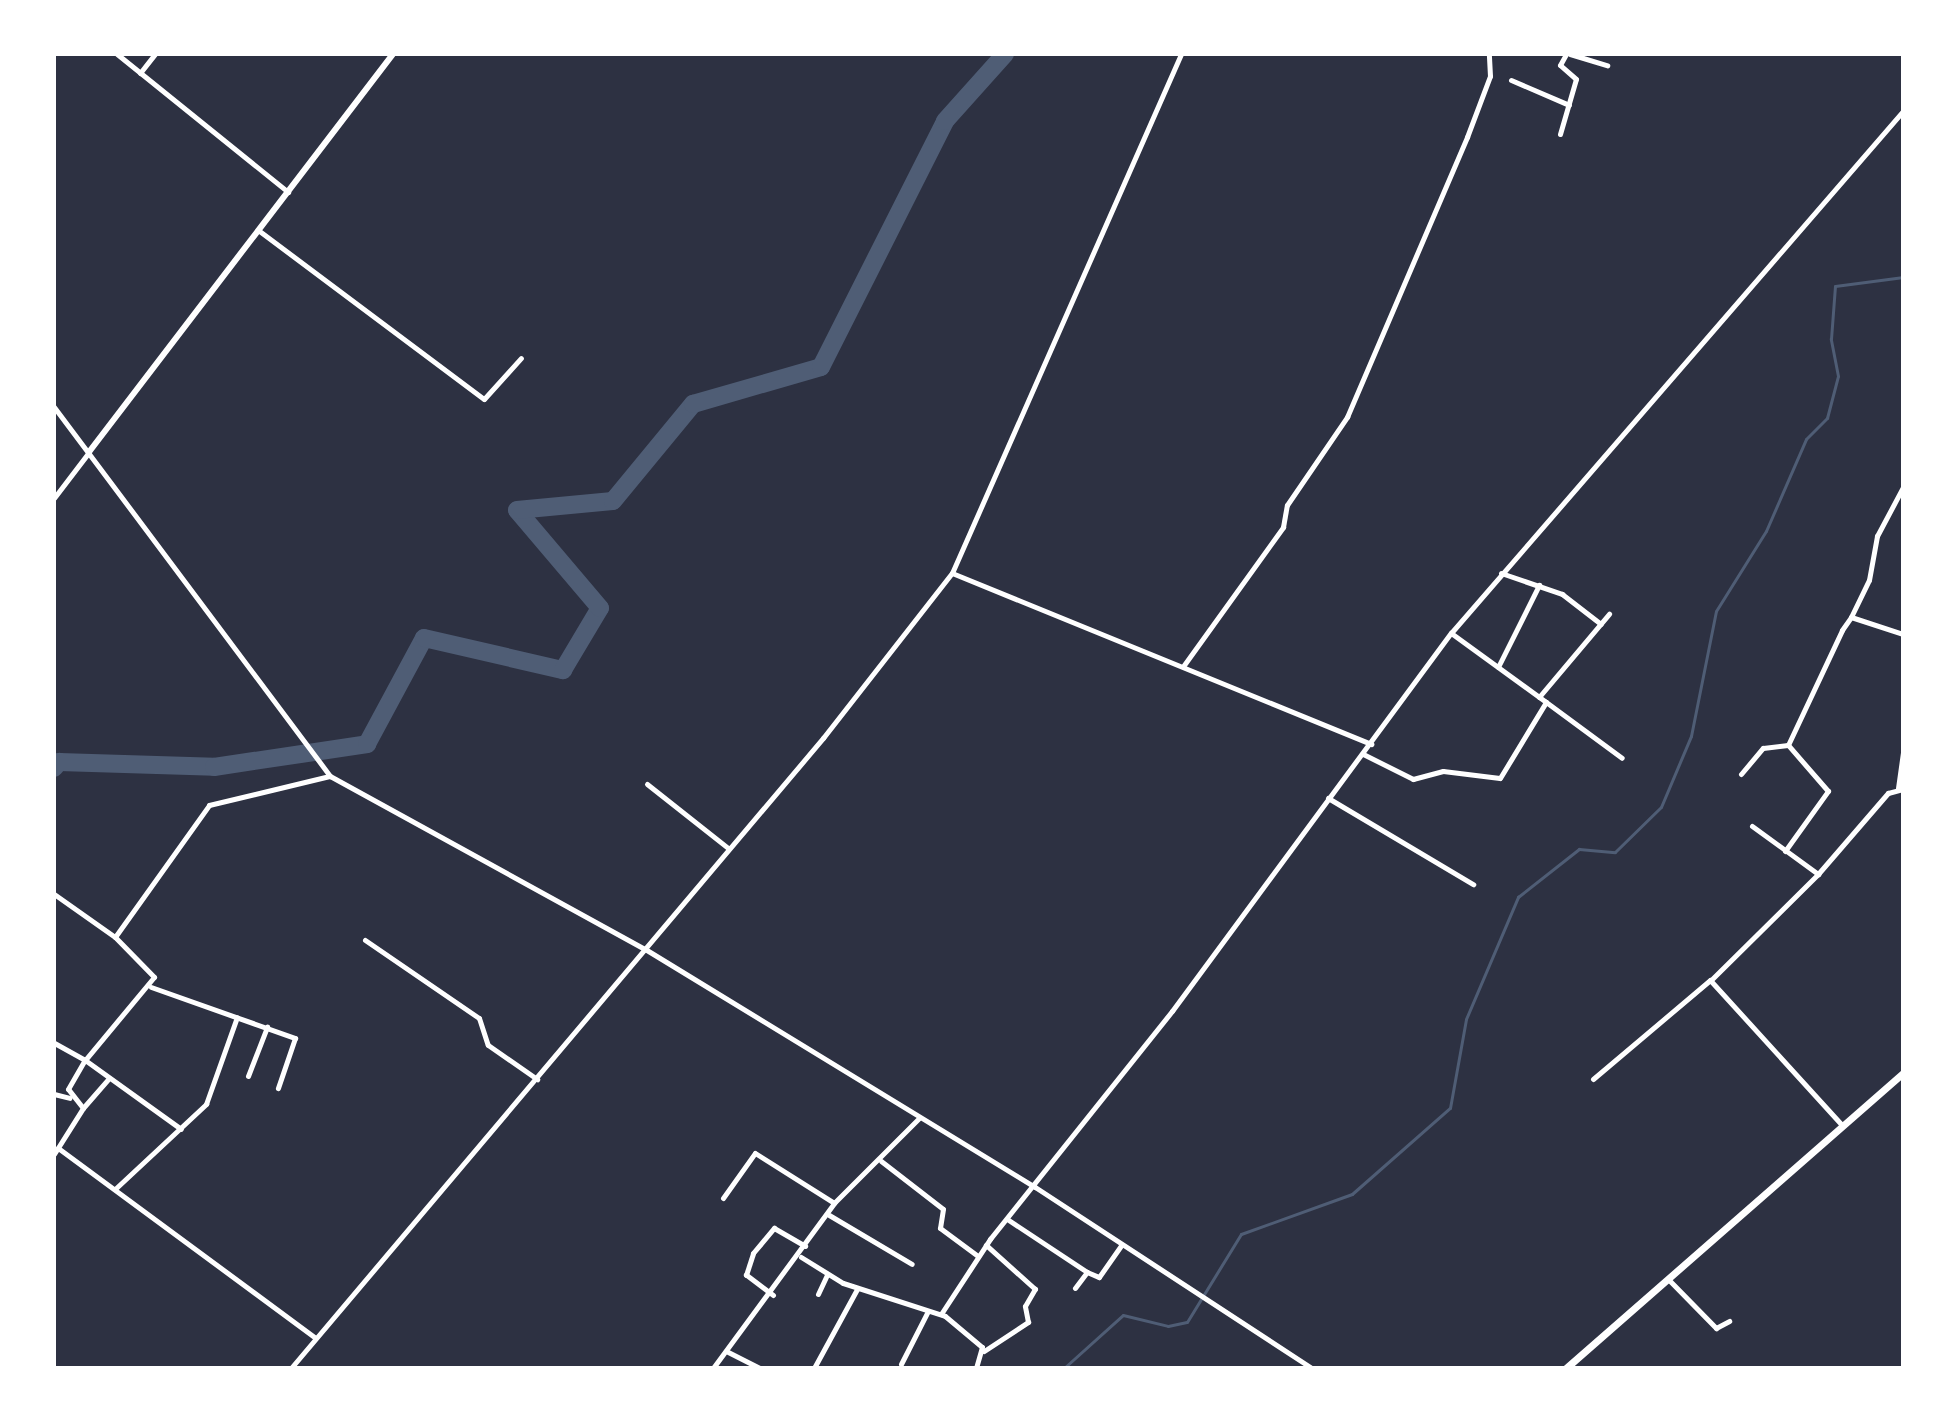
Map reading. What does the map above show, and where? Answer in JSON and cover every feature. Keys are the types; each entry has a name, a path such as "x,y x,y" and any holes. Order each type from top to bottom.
{"main road":[{"path":"1566,1368 1903,1073"}],"street":[{"path":"117,54 288,192"},
{"path":"140,73 155,54"},
{"path":"54,498 393,54"},
{"path":"291,1368 537,1079 952,573 1181,54"},
{"path":"1184,665 1283,527 1287,505 1347,417 1490,76 1489,54"},
{"path":"1560,134 1576,79 1560,65 1568,54 1607,65"},
{"path":"1511,80 1570,105"},
{"path":"941,1314 986,1245 1035,1187 1371,744 1451,633 1903,111"},
{"path":"258,230 484,399 521,358"},
{"path":"54,407 330,776 645,949 1035,1187 1301,1365 1312,1368"},
{"path":"1788,745 1869,580 1877,536 1903,487"},
{"path":"952,573 1184,665 1371,744"},
{"path":"1501,573 1539,585 1601,624"},
{"path":"1498,667 1539,585"},
{"path":"1539,697 1609,614"},
{"path":"1851,617 1903,634"},
{"path":"1451,633 1622,758"},
{"path":"1363,754 1416,779 1443,771 1496,780 1546,702"},
{"path":"1741,774 1763,748 1788,745"},
{"path":"1785,851 1828,791 1825,782 1788,745"},
{"path":"1593,1079 1710,980 1901,788 1903,752"},
{"path":"115,937 209,805 330,776"},
{"path":"647,784 728,848"},
{"path":"1328,798 1473,884"},
{"path":"1752,826 1818,874"},
{"path":"54,894 115,937 153,971 151,987 85,1060 68,1089 71,1099"},
{"path":"365,940 479,1018 488,1045 537,1079"},
{"path":"1710,980 1842,1125"},
{"path":"151,987 296,1040 278,1088"},
{"path":"115,1189 181,1129 213,1092 237,1017"},
{"path":"248,1076 267,1027"},
{"path":"54,1043 85,1060 181,1129"},
{"path":"108,1079 83,1108 56,1151 115,1189 316,1338"},
{"path":"54,1094 71,1099 83,1108"},
{"path":"713,1368 801,1257 834,1203 881,1161 919,1118"},
{"path":"723,1198 755,1153 834,1203"},
{"path":"881,1161 943,1209 940,1228 978,1256"},
{"path":"829,1215 912,1264"},
{"path":"1007,1219 1099,1277 1121,1245"},
{"path":"773,1295 746,1275 753,1253 774,1228 805,1246"},
{"path":"976,1368 984,1351 1028,1322 1025,1306 1035,1289 986,1245"},
{"path":"801,1257 827,1275 857,1289 941,1314 984,1351"},
{"path":"1075,1288 1087,1272"},
{"path":"818,1294 827,1275"},
{"path":"1668,1279 1716,1328 1729,1321"},
{"path":"814,1368 857,1289"},
{"path":"901,1364 928,1311"},
{"path":"728,1352 760,1368"}],"waterway":[{"path":"54,768 59,762 214,767 367,744 424,638 563,670 600,608 517,510 613,501 693,404 821,367 945,121 1005,54"},
{"path":"1064,1368 1123,1315 1168,1326 1187,1322 1241,1234 1352,1194 1450,1108 1466,1019 1518,897 1579,849 1615,852 1661,807 1691,736 1716,611 1766,531 1806,439 1827,418 1838,376 1831,339 1835,286 1903,277"}]}
